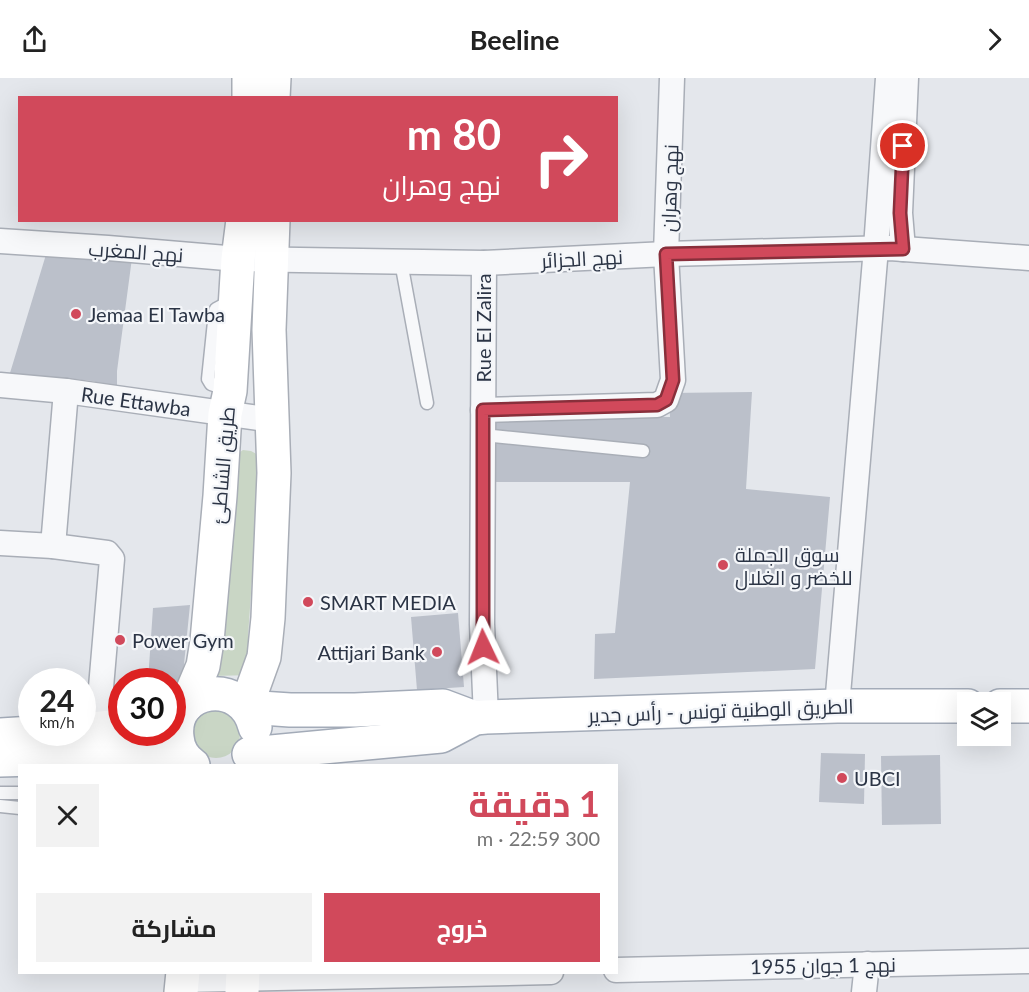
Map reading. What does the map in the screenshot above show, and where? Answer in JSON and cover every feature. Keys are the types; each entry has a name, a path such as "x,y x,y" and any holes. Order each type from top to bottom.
{"main road":[{"path":"249,78 249,96"},
{"path":"273,96 274,78"},
{"name":"طريق الشاطئ","path":"186,701 203,666 207,641 243,222"},
{"path":"246,707 264,657 268,618 274,472 269,330 273,222"},
{"path":"186,709 197,698 210,693 236,698 246,707 253,718 256,730 255,743 243,762"},
{"name":"الطريق الوطنية تونس - رأس جدير","path":"246,707 356,710 443,706 480,718 837,706 957,706"},
{"path":"1011,706 1029,706"},
{"name":"الطريق الوطنية تونس - رأس جدير","path":"243,762 441,736 480,718"},
{"path":"0,735 18,734"},
{"path":"0,760 186,761 178,746"}],"street":[{"name":"نهج وهران","path":"483,410 657,405 666,400 673,380 666,254 672,78"},
{"path":"837,706 890,248 888,78"},
{"path":"890,248 900,213 906,78"},
{"name":"نهج المغرب","path":"0,241 273,260"},
{"name":"نهج الجزائر","path":"273,260 484,263 666,254 890,248 1029,258"},
{"name":"Rue El Zalira","path":"480,718 484,263"},
{"name":"Rue Ettawba","path":"0,385 227,402 273,420"},
{"path":"53,546 66,391"},
{"path":"0,543 103,552 112,559 100,699 100,728"},
{"name":"نهج 1 جوان 1955","path":"618,970 1029,961"},
{"path":"864,992 867,964"},
{"path":"182,981 483,974"}],"lane":[{"path":"401,262 427,403"},
{"path":"483,435 643,451"},
{"path":"0,793 18,793"},
{"path":"0,806 18,808"}],"green space":[{"path":"243,450 258,455 260,464 248,636 258,648 255,675 212,676 237,454"},
{"path":"211,710 221,710 233,717 240,729 240,739 233,751 221,758 211,758 196,747 192,739 192,729 203,714"}],"building":[{"name":"Jemaa El Tawba","path":"48,248 132,258 117,371 117,388 92,381 10,373"},
{"name":"سوق الجملة للخضر و الغلال","path":"752,392 746,489 830,497 815,669 594,679 595,634 615,633 630,482 492,482 493,415 670,417 669,393"},
{"path":"190,605 184,668 149,668 153,608"},
{"name":"Attijari Bank","path":"458,613 464,687 417,690 411,617"},
{"name":"UBCI","path":"821,753 865,754 864,804 819,802"},
{"path":"940,755 941,824 882,825 881,756"}],"place":[{"name":"Jemaa El Tawba","path":"76,314"},
{"name":"سوق الجملة للخضر و الغلال","path":"723,565"},
{"name":"SMART MEDIA","path":"308,602"},
{"name":"Power Gym","path":"120,640"},
{"name":"Attijari Bank","path":"437,652"},
{"name":"UBCI","path":"842,778"}],"route":[{"path":"483,647 483,410 657,405 666,400 673,380 666,254 903,249 900,213 903,146"}]}
